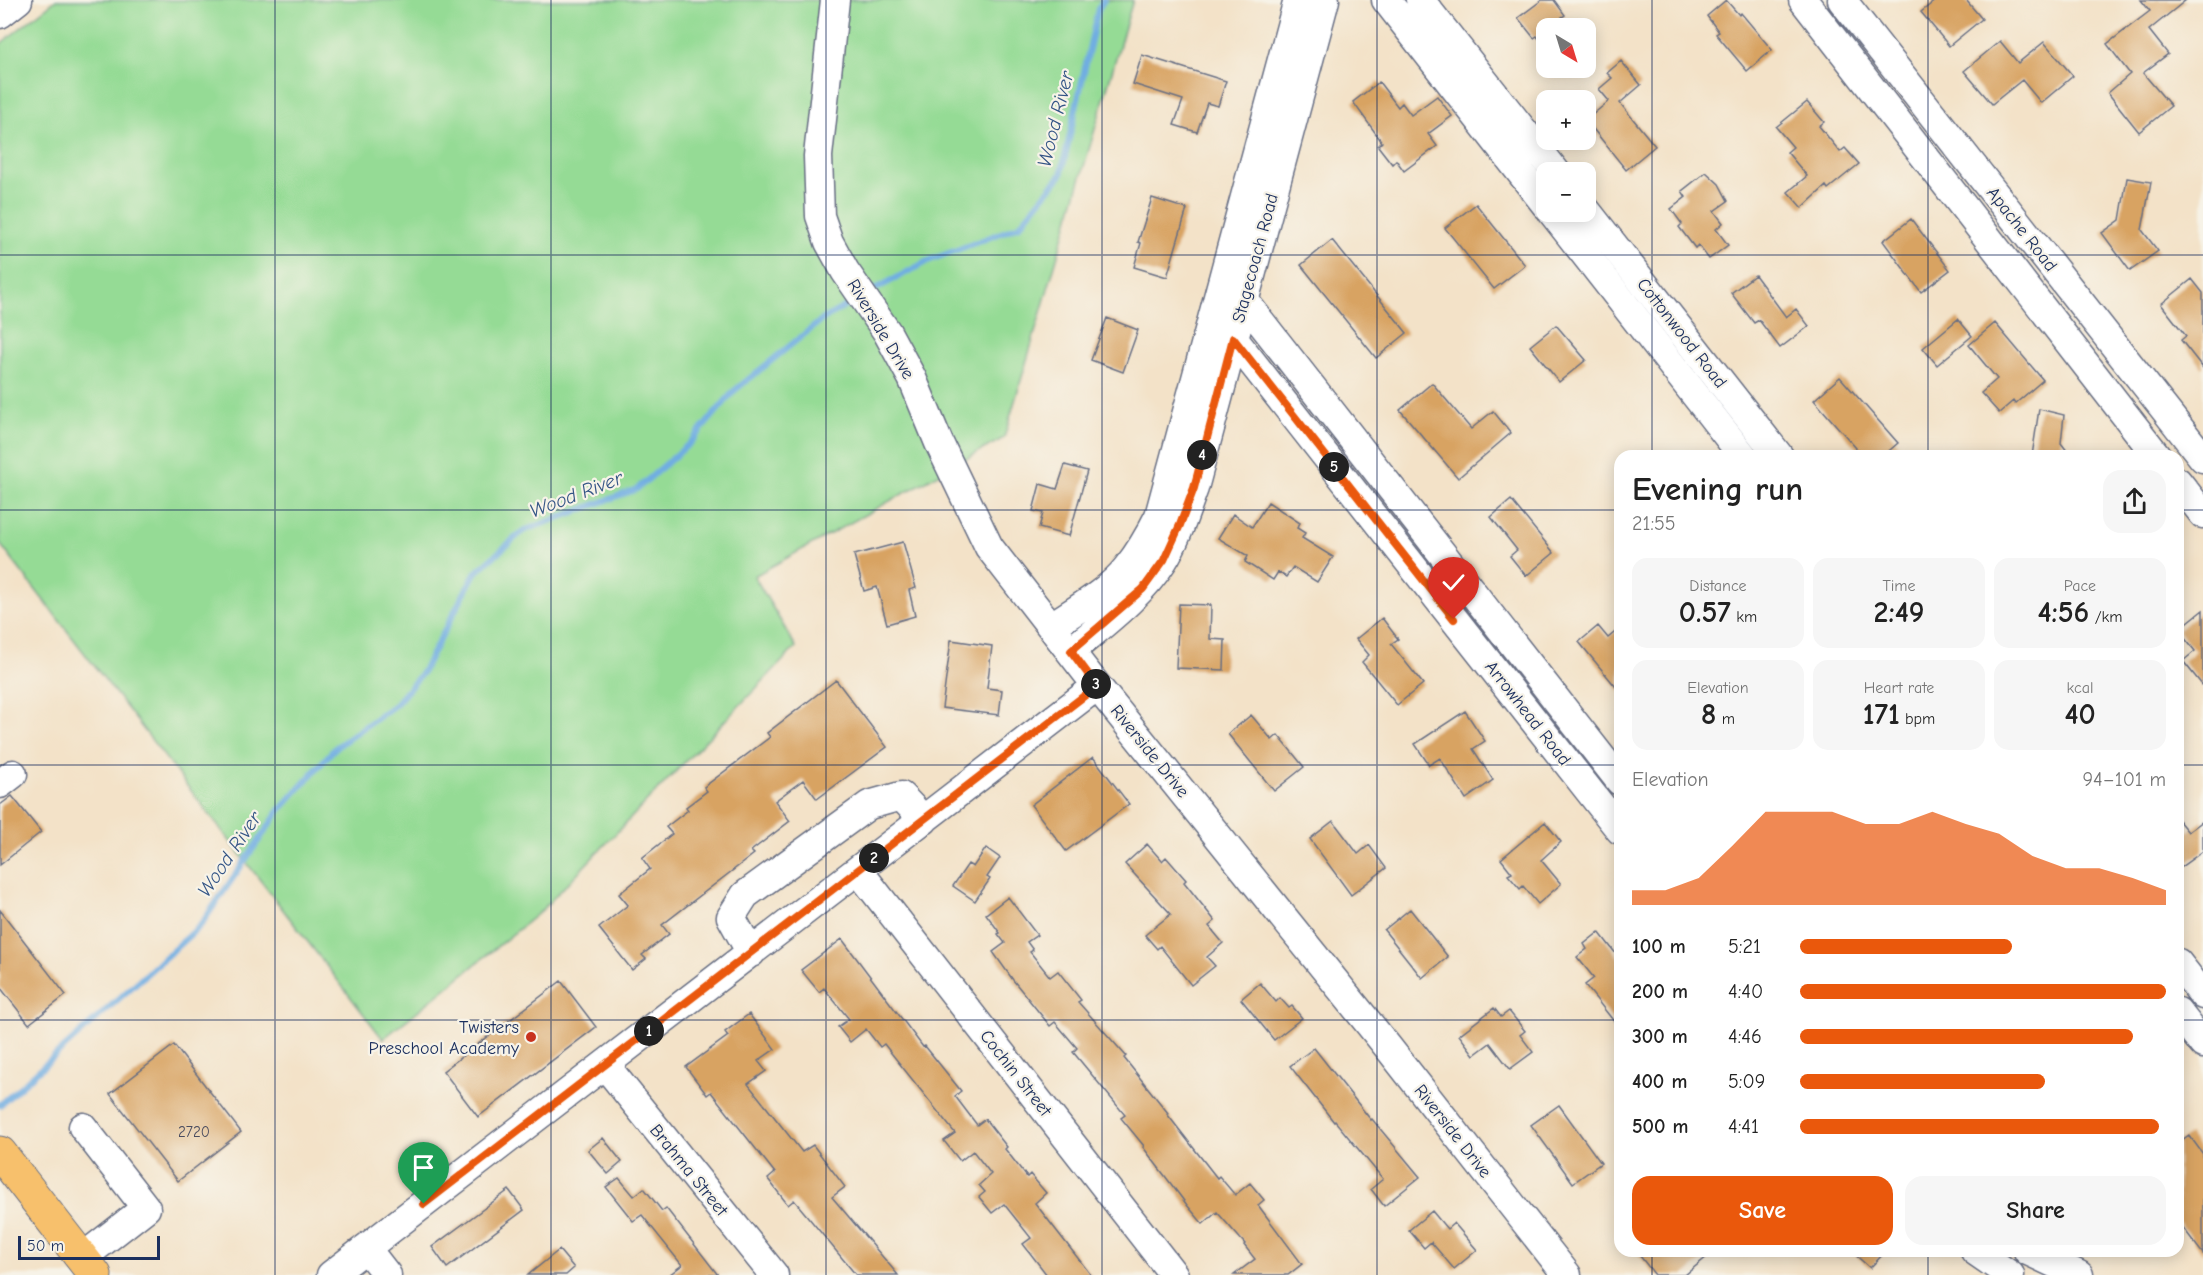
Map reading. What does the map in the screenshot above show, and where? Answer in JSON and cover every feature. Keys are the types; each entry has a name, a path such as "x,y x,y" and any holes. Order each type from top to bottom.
{"main road":[{"path":"0,1153 88,1267"}],"street":[{"path":"0,14 18,0"},
{"name":"Riverside Drive","path":"835,0 818,156 820,216 829,242 887,332 912,378 939,443 989,547 1097,686 1387,1046 1567,1275"},
{"name":"Stagecoach Road","path":"1052,626 1093,599 1126,570 1143,546 1159,516 1298,0"},
{"name":"Stagecoach Road","path":"1071,651 1143,589 1164,560 1180,525 1194,488 1325,0"},
{"path":"1386,0 1536,192"},
{"path":"1420,0 1548,162"},
{"name":"Apache Road","path":"1803,0 2152,450"},
{"name":"Apache Road","path":"1842,0 2203,458"},
{"name":"Cottonwood Road","path":"1560,222 1738,450"},
{"name":"Cottonwood Road","path":"1595,222 1774,450"},
{"name":"Arrowhead Road","path":"1224,274 1614,774"},
{"name":"Arrowhead Road","path":"1213,312 1614,822"},
{"path":"2184,490 2203,514"},
{"path":"331,1275 1097,686"},
{"path":"751,953 731,917 745,895 869,805 901,796 924,820"},
{"name":"Cochin Street","path":"858,870 1174,1275"},
{"path":"2184,971 2203,995"},
{"path":"2184,1020 2203,1044"},
{"name":"Brahma Street","path":"605,1065 774,1275"},
{"path":"83,1127 146,1208 88,1267"},
{"path":"366,1248 387,1275"},
{"path":"1984,1257 2010,1275"},
{"path":"2041,1257 2079,1275"}],"green space":[{"path":"56,0 1133,0 1004,438 754,576 796,647 540,912 383,1039 0,544 0,44"}],"building":[{"path":"1542,0 1554,0 1565,15 1563,18 1536,18 1536,37 1534,38 1518,18"},
{"path":"1726,0 1739,15 1741,13 1772,50 1747,71 1716,34 1719,32 1707,16"},
{"path":"1936,0 1966,0 1982,19 1949,46 1921,12"},
{"path":"2141,0 2186,0 2149,30 2168,54 2143,73 2171,106 2139,132 2108,93 2130,74 2107,44 2150,11"},
{"path":"2000,41 2018,63 2044,42 2073,76 2041,103 2022,80 1992,104 1964,71"},
{"path":"1142,55 1226,81 1218,106 1207,103 1197,132 1174,125 1183,100 1133,84"},
{"path":"1621,61 1641,85 1620,103 1655,146 1626,170 1596,132 1596,112 1609,101 1599,89 1612,78 1607,73"},
{"path":"1379,82 1398,107 1402,103 1411,115 1437,96 1452,116 1428,134 1437,146 1404,171 1396,160 1392,164 1378,146 1382,142 1353,102"},
{"path":"1807,102 1824,122 1819,126 1840,152 1845,148 1859,164 1828,189 1826,186 1802,208 1788,192 1807,176 1787,152 1793,147 1776,127"},
{"path":"1706,172 1719,184 1728,201 1714,211 1723,223 1716,229 1728,245 1709,259 1698,245 1695,248 1679,227 1682,224 1671,209 1686,197 1682,191"},
{"path":"2127,178 2151,182 2142,230 2158,251 2130,271 2102,233 2120,220"},
{"path":"1152,198 1187,209 1167,277 1134,267 1141,243 1138,242"},
{"path":"1476,204 1525,265 1494,289 1445,228"},
{"path":"1911,219 1950,270 1921,292 1883,241"},
{"path":"1332,240 1407,333 1376,358 1301,265"},
{"path":"1755,275 1786,317 1796,309 1809,326 1780,348 1759,320 1754,323 1731,293"},
{"path":"2192,279 2203,293 2203,368 2181,340 2186,336 2161,304"},
{"path":"1107,318 1138,330 1123,372 1091,360"},
{"path":"1958,319 1972,336 1937,365 1923,348"},
{"path":"1995,323 2043,380 2015,404 2013,401 1999,413 1981,393 1997,379 1969,345"},
{"path":"1556,325 1586,360 1559,382 1530,346"},
{"path":"1840,377 1898,443 1890,450 1858,450 1814,400"},
{"path":"1432,383 1471,429 1493,411 1511,433 1458,478 1400,410"},
{"path":"2039,409 2064,415 2061,443 2066,450 2033,450"},
{"path":"1065,465 1087,471 1069,536 1039,528 1043,513 1033,511 1040,484 1057,489"},
{"path":"1511,500 1554,553 1526,576 1510,556 1517,550 1491,517"},
{"path":"1268,502 1300,523 1297,528 1305,533 1302,538 1333,557 1317,582 1293,567 1286,577 1278,572 1273,580 1245,562 1248,556 1218,538 1233,514 1252,527"},
{"path":"903,542 916,588 909,590 915,616 887,624 877,587 864,591 854,555"},
{"path":"1179,604 1211,605 1210,639 1225,640 1224,670 1176,668"},
{"path":"2203,610 2203,686 2184,662 2195,651 2184,637 2184,625"},
{"path":"1382,618 1398,639 1391,644 1423,684 1397,705 1362,662 1369,655 1356,639"},
{"path":"1598,626 1608,638 1614,633 1614,685 1579,642"},
{"path":"951,640 992,646 987,688 1002,690 999,715 942,708"},
{"path":"836,680 887,747 817,799 803,780 775,801 790,821 751,851 754,854 662,925 669,934 642,955 646,959 632,970 599,928 628,905 619,894 650,869 642,858 672,834 666,827 688,810 686,807 707,791 704,787 770,737 767,733"},
{"path":"1465,711 1485,741 1473,749 1493,780 1466,799 1440,758 1429,765 1415,744"},
{"path":"1251,715 1272,740 1278,735 1304,767 1274,791 1228,734"},
{"path":"1093,757 1129,804 1066,851 1031,805"},
{"path":"12,796 41,832 0,865 0,805"},
{"path":"1333,821 1358,854 1369,845 1386,868 1351,895 1310,839"},
{"path":"2203,821 2203,851 2184,865 2184,827 2188,832"},
{"path":"1545,822 1561,842 1541,860 1561,884 1538,904 1523,886 1520,889 1508,875 1512,873 1501,859"},
{"path":"1147,844 1162,861 1166,857 1186,880 1184,882 1215,921 1209,926 1223,943 1207,957 1215,966 1191,985 1160,946 1157,949 1145,935 1171,914 1125,864"},
{"path":"986,848 1000,858 987,877 990,879 975,901 953,886 968,864 973,867"},
{"path":"1008,897 1037,935 1027,942 1033,950 1030,952 1050,977 1058,971 1081,1000 1078,1002 1126,1056 1124,1058 1217,1178 1219,1176 1235,1195 1250,1183 1264,1200 1258,1205 1302,1264 1288,1275 1234,1275 1255,1259 1245,1244 1217,1212 1203,1224 1121,1118 1125,1115 1073,1052 1077,1048 1055,1022 1050,1026 1013,980 993,952 1005,943 986,914"},
{"path":"1410,909 1448,957 1422,978 1384,930"},
{"path":"0,910 66,995 29,1024 0,987"},
{"path":"1599,932 1614,951 1614,1021 1585,985 1594,978 1577,957 1587,949 1584,944"},
{"path":"842,939 923,1047 925,1046 961,1091 955,1096 977,1125 985,1119 1027,1177 1030,1174 1046,1193 1035,1203 1091,1275 1047,1275 1023,1244 1031,1238 1004,1204 992,1213 979,1197 985,1192 979,1185 991,1174 973,1151 960,1161 944,1141 955,1133 884,1044 880,1047 866,1029 850,1042 838,1027 849,1019 824,988 819,992 801,970"},
{"path":"561,981 596,1027 478,1117 443,1071"},
{"path":"1260,983 1276,1002 1280,998 1289,1008 1292,1006 1302,1018 1274,1040 1241,999"},
{"path":"1494,1008 1501,1017 1509,1011 1525,1031 1520,1035 1533,1052 1510,1069 1490,1043 1474,1055 1459,1035"},
{"path":"749,1014 775,1049 758,1061 766,1071 748,1084 802,1152 813,1145 845,1187 832,1197 898,1275 856,1275 794,1200 788,1205 768,1179 775,1173 711,1092 707,1095 686,1067 728,1036 725,1032"},
{"path":"174,1045 241,1132 178,1181 110,1094"},
{"path":"1314,1048 1420,1177 1384,1206 1371,1189 1383,1179 1290,1066"},
{"path":"1559,1105 1601,1163 1573,1183 1531,1125"},
{"path":"2189,1135 2203,1154 2203,1254 2184,1229 2184,1139"},
{"path":"603,1138 622,1162 608,1174 588,1150"},
{"path":"619,1178 634,1196 644,1188 662,1211 666,1208 718,1275 669,1275 682,1265 642,1215 633,1221 606,1187"},
{"path":"509,1190 524,1210 447,1268 432,1247"},
{"path":"1432,1211 1447,1229 1454,1223 1477,1250 1454,1269 1431,1242 1424,1248 1409,1230"},
{"path":"559,1250 574,1268 566,1275 528,1275"},
{"path":"1641,1257 1707,1257 1685,1275 1655,1275"},
{"path":"1858,1257 1880,1257 1870,1268"}],"waterway":[{"name":"Wood River","path":"870,292 928,261 1019,226 1061,175 1098,9 1104,0"},
{"name":"Wood River","path":"0,1105 200,926 279,811 335,748 396,704 422,673 475,573 523,531 637,489 690,443 734,391 823,319 856,300"}],"place":[{"name":"Twisters Preschool Academy","path":"531,1037"}],"route":[{"path":"424,1204 1097,686 1071,651 1143,589 1164,560 1194,488 1233,338 1454,619"}]}
